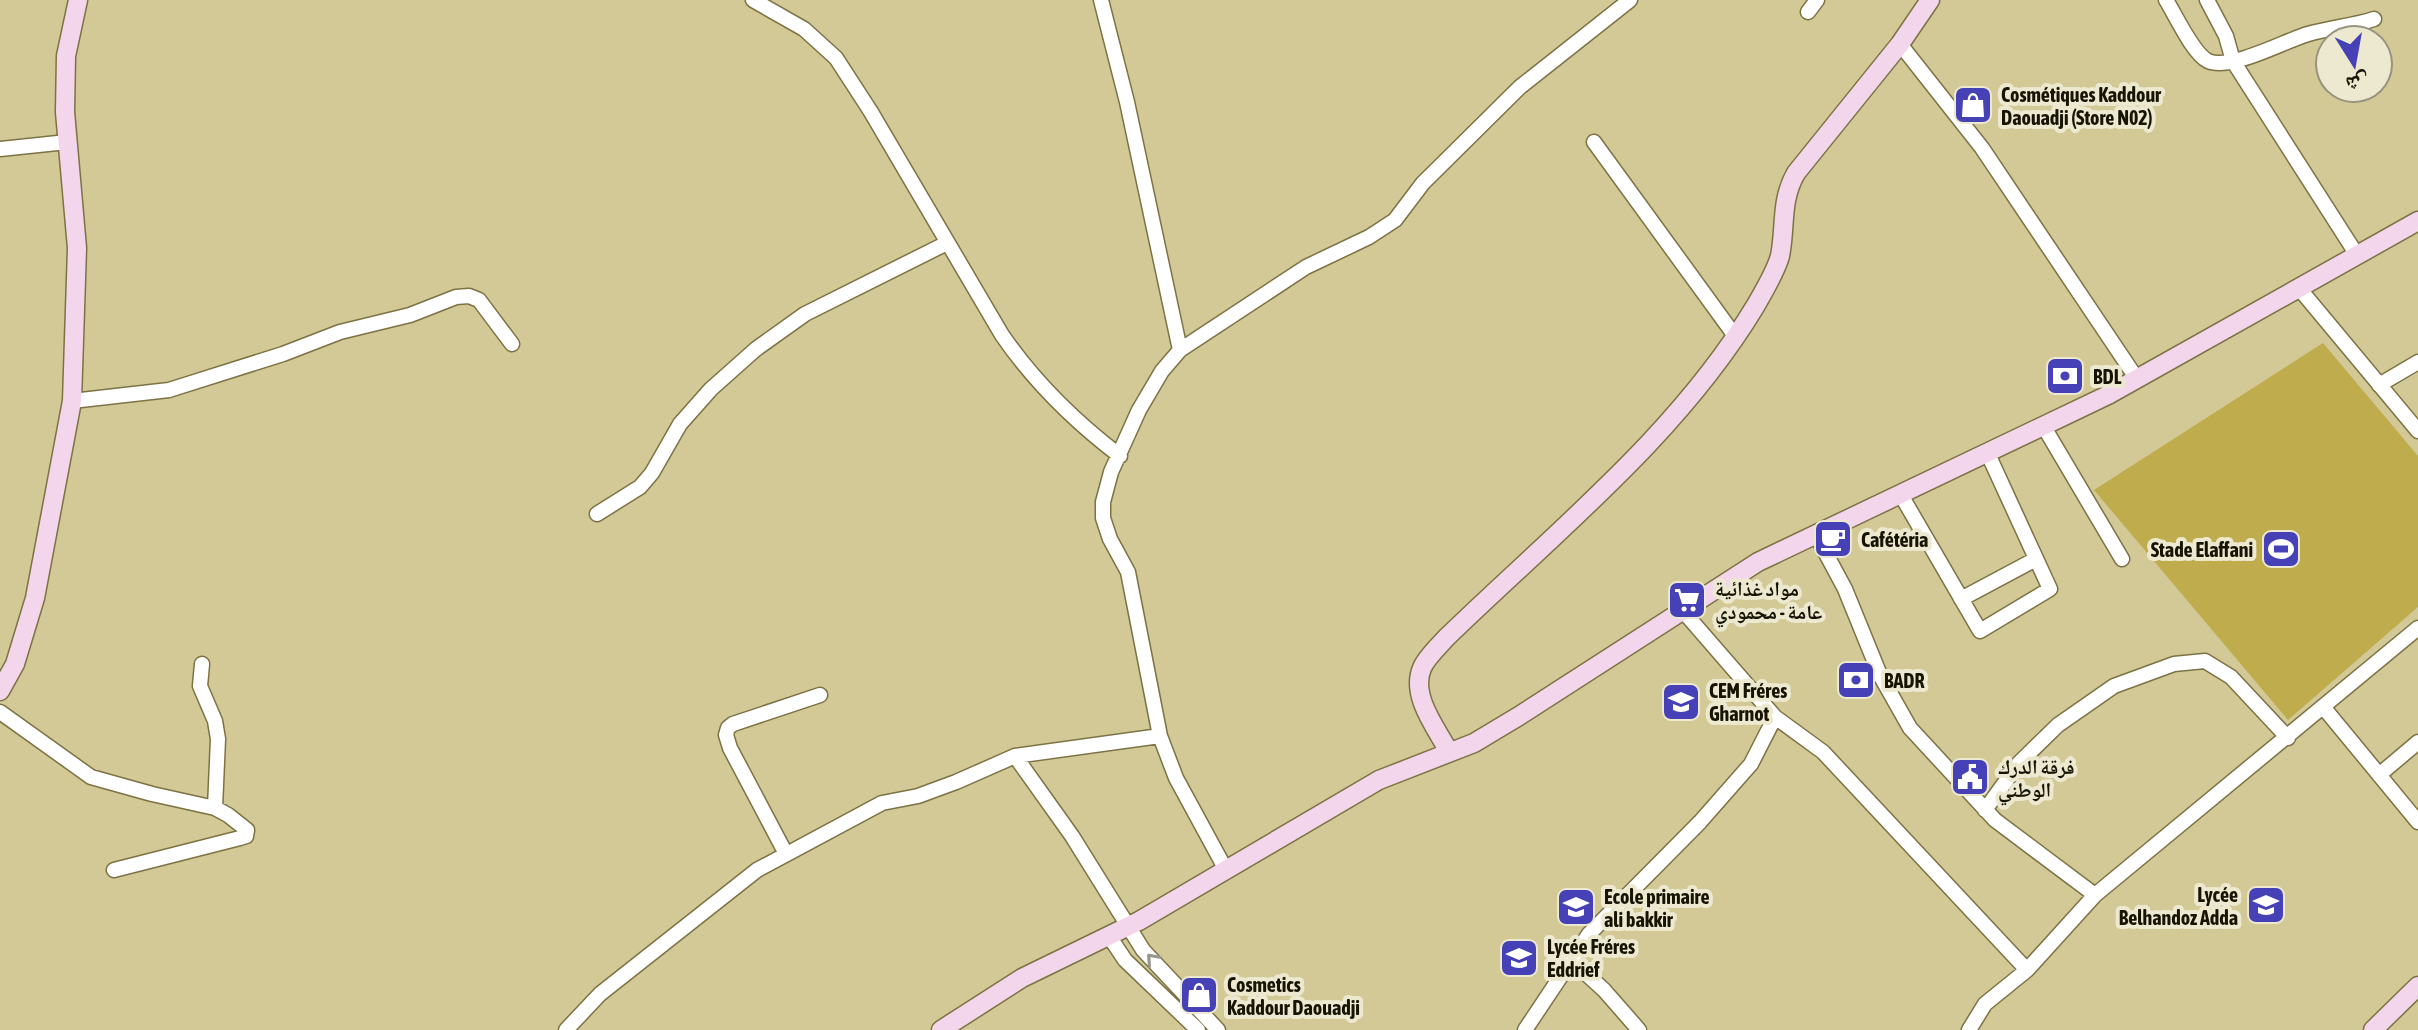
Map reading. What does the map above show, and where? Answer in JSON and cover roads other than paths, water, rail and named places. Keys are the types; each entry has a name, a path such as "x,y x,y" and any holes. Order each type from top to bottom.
{"main road":[{"path":"0,691 15,664 35,598 72,401 77,248 65,112 66,56 78,0"},
{"path":"1449,752 1422,699 1418,685 1422,667 1446,638 1572,519 1669,420 1735,336 1757,304 1780,257 1787,189 1900,44 1930,0"},
{"path":"941,1030 1022,978 1109,936 1379,780 1474,743 1758,562 2044,427 2137,379 2418,221"},
{"path":"2373,1030 2418,986"}],"street":[{"path":"753,0 804,29 836,58 1020,361 1078,424 1120,456"},
{"path":"1101,0 1127,102 1180,350"},
{"path":"1226,870 1176,778 1160,736 1128,572 1110,539 1103,518 1103,502 1111,472 1139,410 1162,371 1180,350 1306,267 1369,237 1395,220 1423,183 1520,87 1630,0"},
{"path":"2166,0 2201,56 2217,63 2233,61 2310,33 2374,19"},
{"path":"2207,0 2231,47 2233,61 2357,255"},
{"path":"1900,44 1982,148 2137,379"},
{"path":"0,149 67,142"},
{"path":"1594,142 1735,336"},
{"path":"597,514 640,487 652,473 680,424 711,389 756,349 805,314 947,243"},
{"path":"2298,287 2379,385 2413,417 2418,431"},
{"path":"72,401 169,390 283,354 340,332 410,315 456,297 469,296 479,300 512,344"},
{"path":"2379,385 2418,362"},
{"path":"2044,427 2122,559"},
{"path":"1901,495 1980,631 2050,589 1988,454"},
{"path":"1816,535 1845,589 1880,675 1910,728 1995,820 2095,895"},
{"path":"1961,599 2036,559"},
{"path":"1683,611 1775,717 1823,752 2027,970"},
{"path":"1969,1030 1985,1004 2027,970 2095,895 2418,628"},
{"path":"1985,810 2019,763 2058,725 2114,686 2174,664 2205,661 2231,677 2288,738"},
{"path":"202,664 200,686 215,721 218,739 215,808"},
{"path":"786,854 726,735 733,724 820,695"},
{"path":"2324,708 2418,822"},
{"path":"0,712 91,777 215,808 247,830 246,836 114,870"},
{"path":"1525,1030 1589,934 1700,822 1751,764 1775,717"},
{"path":"566,1030 600,994 757,870 882,803 918,796 1015,756 1160,736"},
{"path":"2379,775 2418,742"},
{"path":"1015,756 1072,836 1143,950 1218,1030"},
{"path":"1109,936 1125,960 1198,1030"},
{"path":"1570,959 1604,990 1630,1026"}],"place":[{"name":"Cosmétiques Kaddour Daouadji (Store N02)","path":"1973,105"},
{"name":"BDL","path":"2065,376"},
{"name":"Cafétéria","path":"1833,539"},
{"name":"Stade Elaffani","path":"2281,549"},
{"name":"مواد غذائية عامة - محمودي","path":"1687,600"},
{"name":"BADR","path":"1856,680"},
{"name":"CEM Fréres Gharnot","path":"1681,702"},
{"name":"فرقة الدرك الوطني","path":"1970,777"},
{"name":"Lycée Belhandoz Adda","path":"2266,905"},
{"name":"Ecole primaire ali bakkir","path":"1576,907"},
{"name":"Lycée Fréres Eddrief","path":"1519,958"},
{"name":"Cosmetics Kaddour Daouadji","path":"1199,995"}]}
